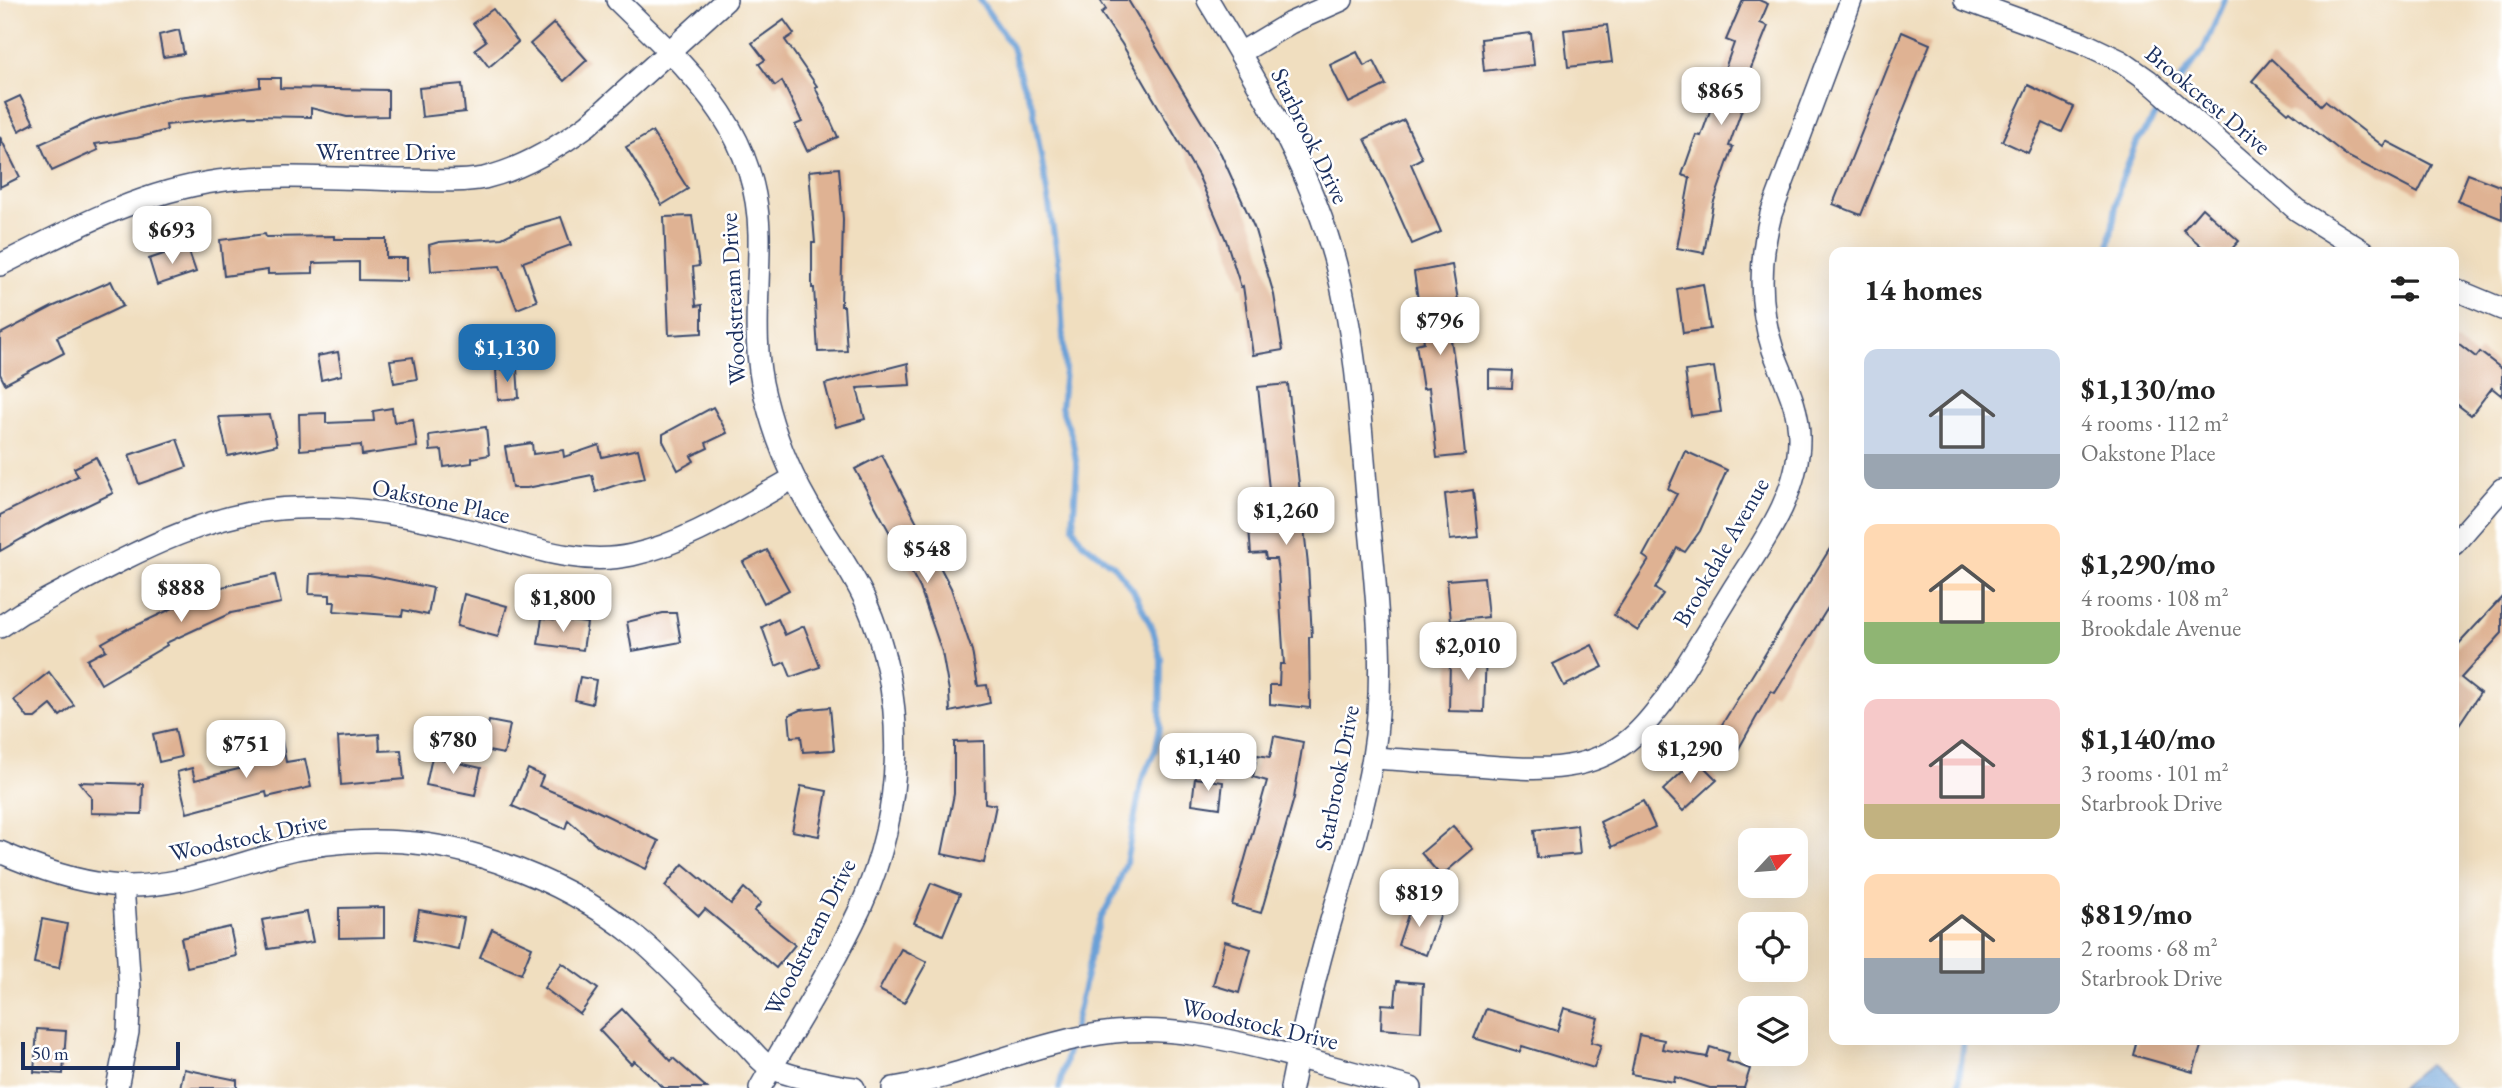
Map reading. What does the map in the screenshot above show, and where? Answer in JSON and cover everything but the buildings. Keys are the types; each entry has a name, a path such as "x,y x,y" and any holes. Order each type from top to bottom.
{"street":[{"name":"Woodstream Drive","path":"617,0 693,74 729,125 749,174 759,232 758,352 763,392 774,431 794,478 855,580 883,648 890,680 896,726 896,765 890,816 881,855 860,908 760,1088"},
{"name":"Wrentree Drive","path":"0,265 90,220 135,201 218,181 268,177 449,181 483,178 516,168 536,159 580,131 726,0"},
{"name":"Starbrook Drive","path":"1208,0 1276,114 1318,206 1336,265 1349,327 1379,621 1380,686 1373,758 1359,821 1325,942 1291,1088"},
{"path":"1240,52 1290,23 1342,0"},
{"name":"Brookdale Avenue","path":"1373,758 1538,770 1569,767 1598,758 1625,743 1644,726 1665,700 1773,524 1797,464 1799,436 1795,408 1764,316 1761,279 1763,245 1771,214 1851,0"},
{"name":"Brookcrest Drive","path":"1965,0 2081,41 2121,61 2148,80 2297,210 2356,247"},
{"path":"2459,291 2502,309"},
{"name":"Oakstone Place","path":"0,627 21,613 178,533 214,520 261,510 348,509 408,516 547,552 572,557 611,558 668,545 794,478"},
{"path":"2459,538 2502,489"},
{"name":"Woodstock Drive","path":"0,852 36,868 123,885 159,883 205,875 285,852 341,843 429,845 474,854 553,884 596,908 635,936 771,1068 854,1088"},
{"path":"117,1088 128,1032 130,989 123,885"},
{"name":"Woodstock Drive","path":"892,1088 928,1082 1072,1040 1123,1031 1174,1030 1214,1036 1411,1088"}],"water":[{"path":"2427,1065 2453,1088 2399,1088"}],"waterway":[{"path":"980,0 1012,47 1033,107 1059,266 1065,371 1061,407 1072,437 1077,467 1073,527 1082,542 1114,566 1133,590 1153,630 1161,659 1160,727 1155,751 1142,779 1126,863 1100,920 1074,1028"},
{"path":"2181,79 2203,51 2225,0"},
{"path":"2109,247 2120,184 2137,142 2158,112"},
{"path":"1958,1088 1963,1045"},
{"path":"1059,1088 1068,1051"}]}
